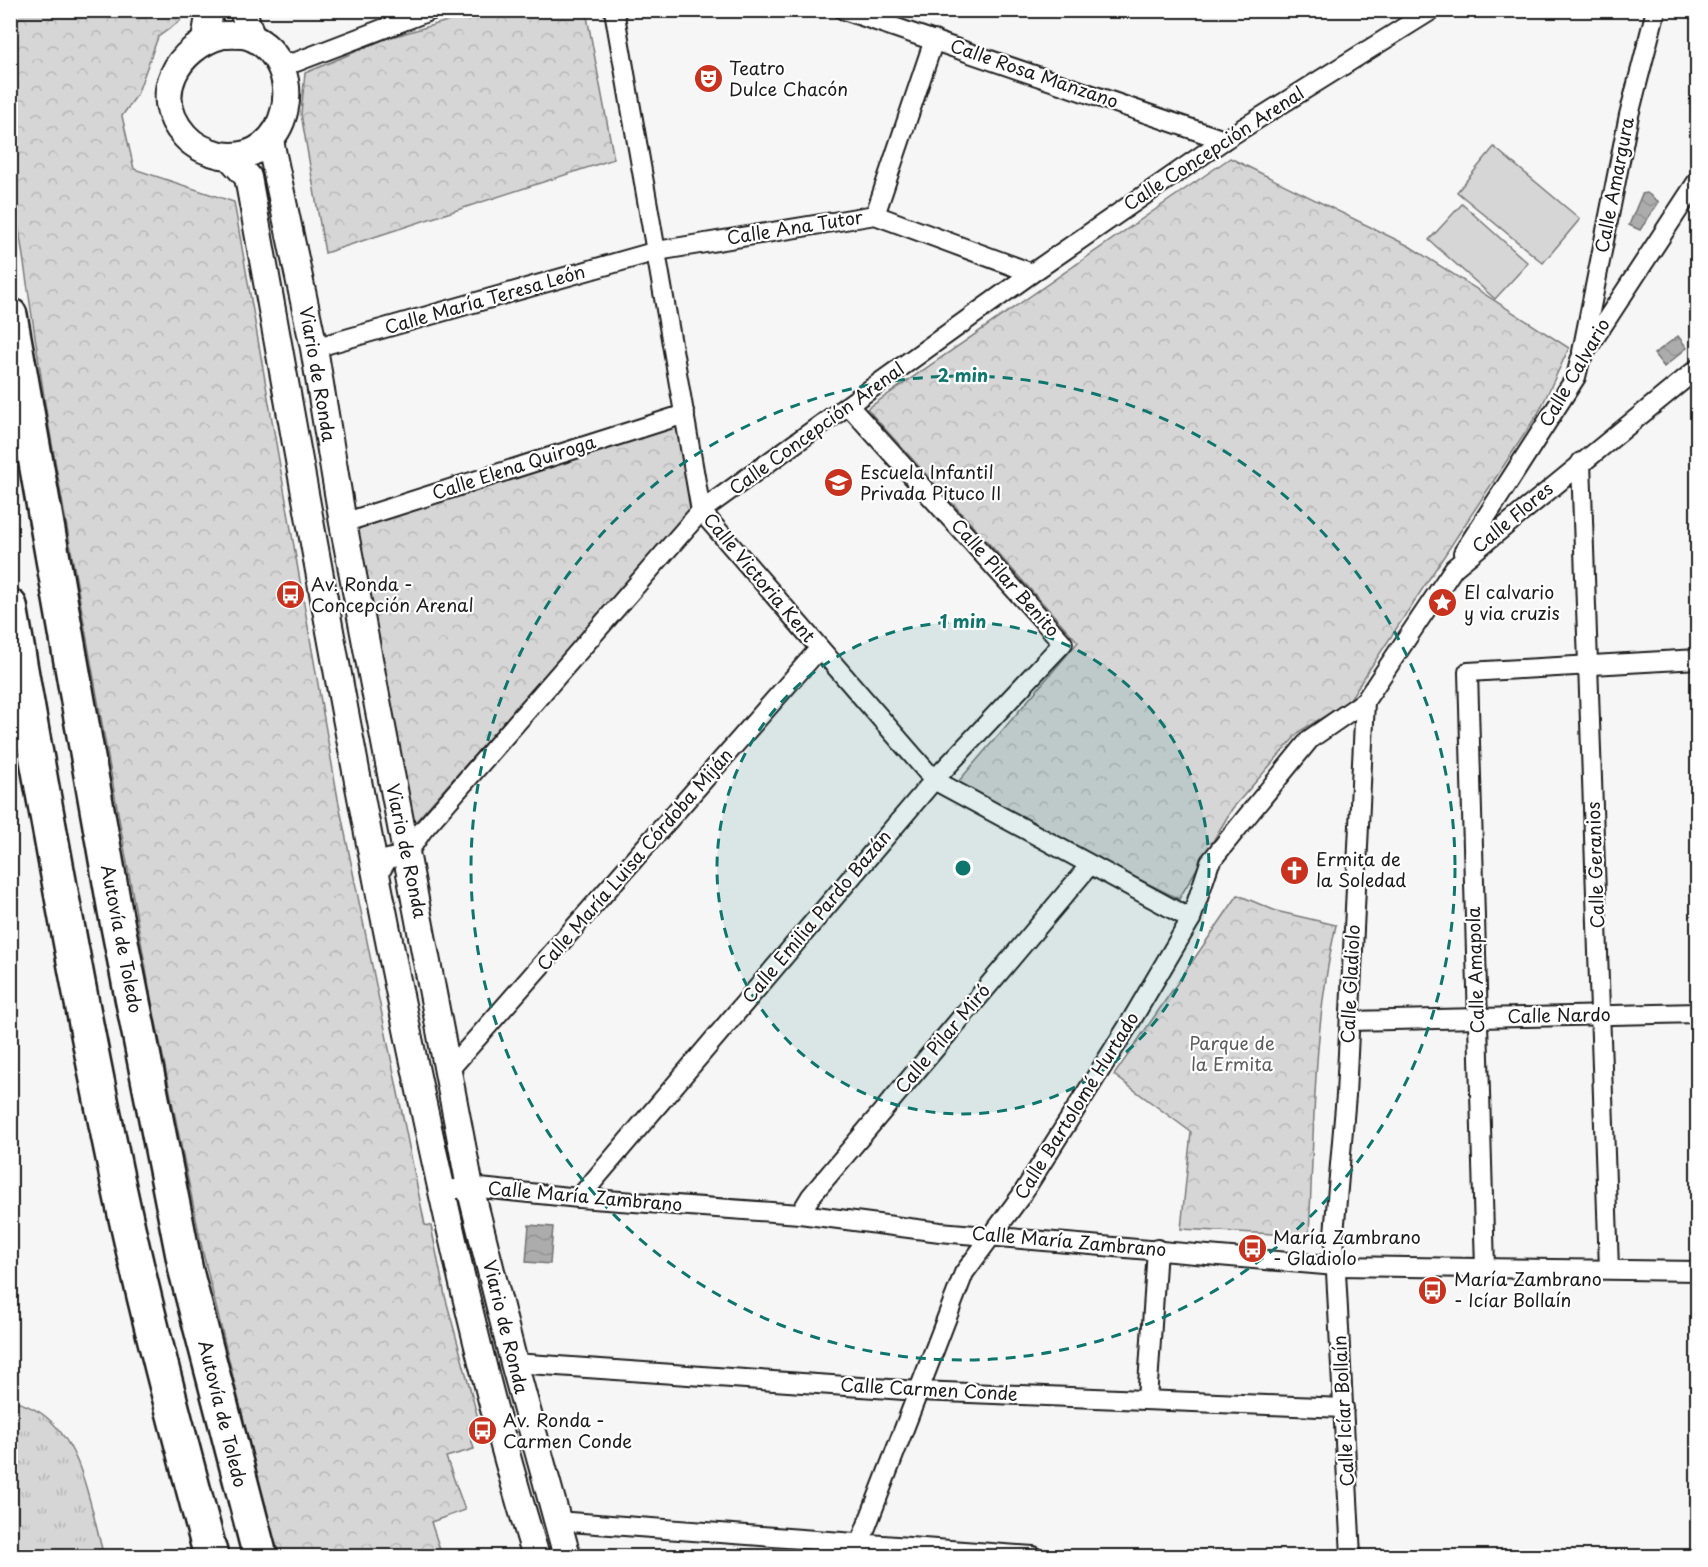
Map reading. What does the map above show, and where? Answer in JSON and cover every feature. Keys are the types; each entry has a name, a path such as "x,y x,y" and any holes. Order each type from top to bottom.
{"highway":[{"name":"Autovía de Toledo","path":"10,315 115,911 186,1271 260,1557"},
{"path":"10,606 38,770 110,1145 168,1394 211,1557"}],"main road":[{"path":"205,40 210,10"},
{"path":"243,10 251,37 278,63 287,82 287,100 282,121 270,141 251,152 229,156 209,153 192,143 178,128 169,104 171,78 184,56 205,40 223,35 251,37"},
{"name":"Viario de Ronda","path":"270,141 314,348 343,523 470,1187 514,1363 567,1557"},
{"name":"Viario de Ronda","path":"229,156 248,177 376,878 442,1191 506,1449 536,1557"}],"street":[{"path":"278,63 296,62 432,10"},
{"name":"Calle Victoria Kent","path":"614,10 629,110 657,252 701,511 934,780 1191,920"},
{"name":"Calle Rosa Manzano","path":"844,10 1224,140"},
{"name":"Calle Concepción Arenal","path":"376,878 388,859 407,854 423,830 701,511 1032,273 1224,140 1432,10"},
{"name":"Calle Amargura","path":"1580,360 1629,116 1656,10"},
{"path":"875,215 934,40"},
{"name":"Calle Calvario","path":"1454,568 1576,377 1580,360 1698,180"},
{"name":"Calle Ana Tutor","path":"657,252 875,215 1032,273"},
{"name":"Calle María Teresa León","path":"314,348 657,252"},
{"name":"Calle Flores","path":"1365,701 1454,568 1698,368"},
{"name":"Calle Pilar Benito","path":"849,406 1064,643"},
{"name":"Calle Elena Quiroga","path":"343,523 686,414"},
{"name":"Calle Geranios","path":"1581,462 1609,1269"},
{"name":"Calle Emilia Pardo Bazán","path":"579,1198 934,780 1064,643"},
{"name":"Calle María Luisa Córdoba Miján","path":"449,1070 819,649"},
{"path":"1589,664 1698,659"},
{"name":"Calle Amapola","path":"1485,1268 1468,672 1589,664"},
{"name":"Calle Bartolomé Hurtado","path":"857,1551 964,1273 1021,1196 1191,920 1210,862 1310,739 1365,701"},
{"name":"Calle Gladiolo","path":"1336,1266 1335,1204 1346,1095 1365,701"},
{"name":"Calle Pilar Miró","path":"800,1214 811,1196 1089,866"},
{"name":"Calle Nardo","path":"1350,1021 1698,1013"},
{"name":"Calle María Zambrano","path":"442,1191 470,1187 579,1198 800,1214 992,1236 1336,1266 1698,1271"},
{"path":"1147,1400 1157,1249"},
{"name":"Calle Icíar Bollaín","path":"1336,1266 1352,1557"},
{"name":"Calle Carmen Conde","path":"514,1363 919,1391 1344,1408"},
{"path":"556,1521 857,1551 1033,1557"}],"green space":[{"path":"11,10 184,11 180,21 158,37 137,95 122,116 134,169 234,202 338,799 425,1225 431,1226 445,1296 479,1422 468,1428 474,1449 446,1457 465,1510 431,1522 442,1556 279,1556 267,1516 203,1253 152,1003 47,416 13,190"},
{"path":"486,10 586,11 614,159 325,253 301,114 305,73 388,38"},
{"path":"1494,147 1580,219 1543,263 1457,192"},
{"path":"1230,158 1409,246 1569,348 1539,412 1348,702 1300,731 1232,809 1179,899 1106,863 958,782 1078,642 867,409"},
{"path":"1462,204 1528,263 1495,299 1429,240"},
{"path":"682,422 692,508 395,845 343,532"},
{"name":"Parque de la Ermita","path":"1238,895 1276,911 1336,925 1328,963 1319,1041 1309,1236 1181,1229 1191,1132 1114,1075"},
{"path":"11,1399 41,1413 67,1441 83,1478 104,1556 11,1556"}],"water":[{"path":"1647,193 1659,202 1640,230 1629,225 1642,194"},
{"path":"1678,336 1687,348 1664,367 1654,354"},
{"path":"529,1225 553,1227 550,1264 526,1262"}],"place":[{"name":"Teatro Dulce Chacón","path":"708,79"},
{"name":"Escuela Infantil Privada Pituco II","path":"839,483"},
{"name":"Av. Ronda - Concepción Arenal","path":"290,595"},
{"name":"El calvario y via cruzis","path":"1443,603"},
{"name":"Ermita de la Soledad","path":"1295,870"},
{"name":"María Zambrano - Gladiolo","path":"1252,1248"},
{"name":"María Zambrano - Icíar Bollaín","path":"1433,1290"},
{"name":"Av. Ronda - Carmen Conde","path":"482,1431"}]}
